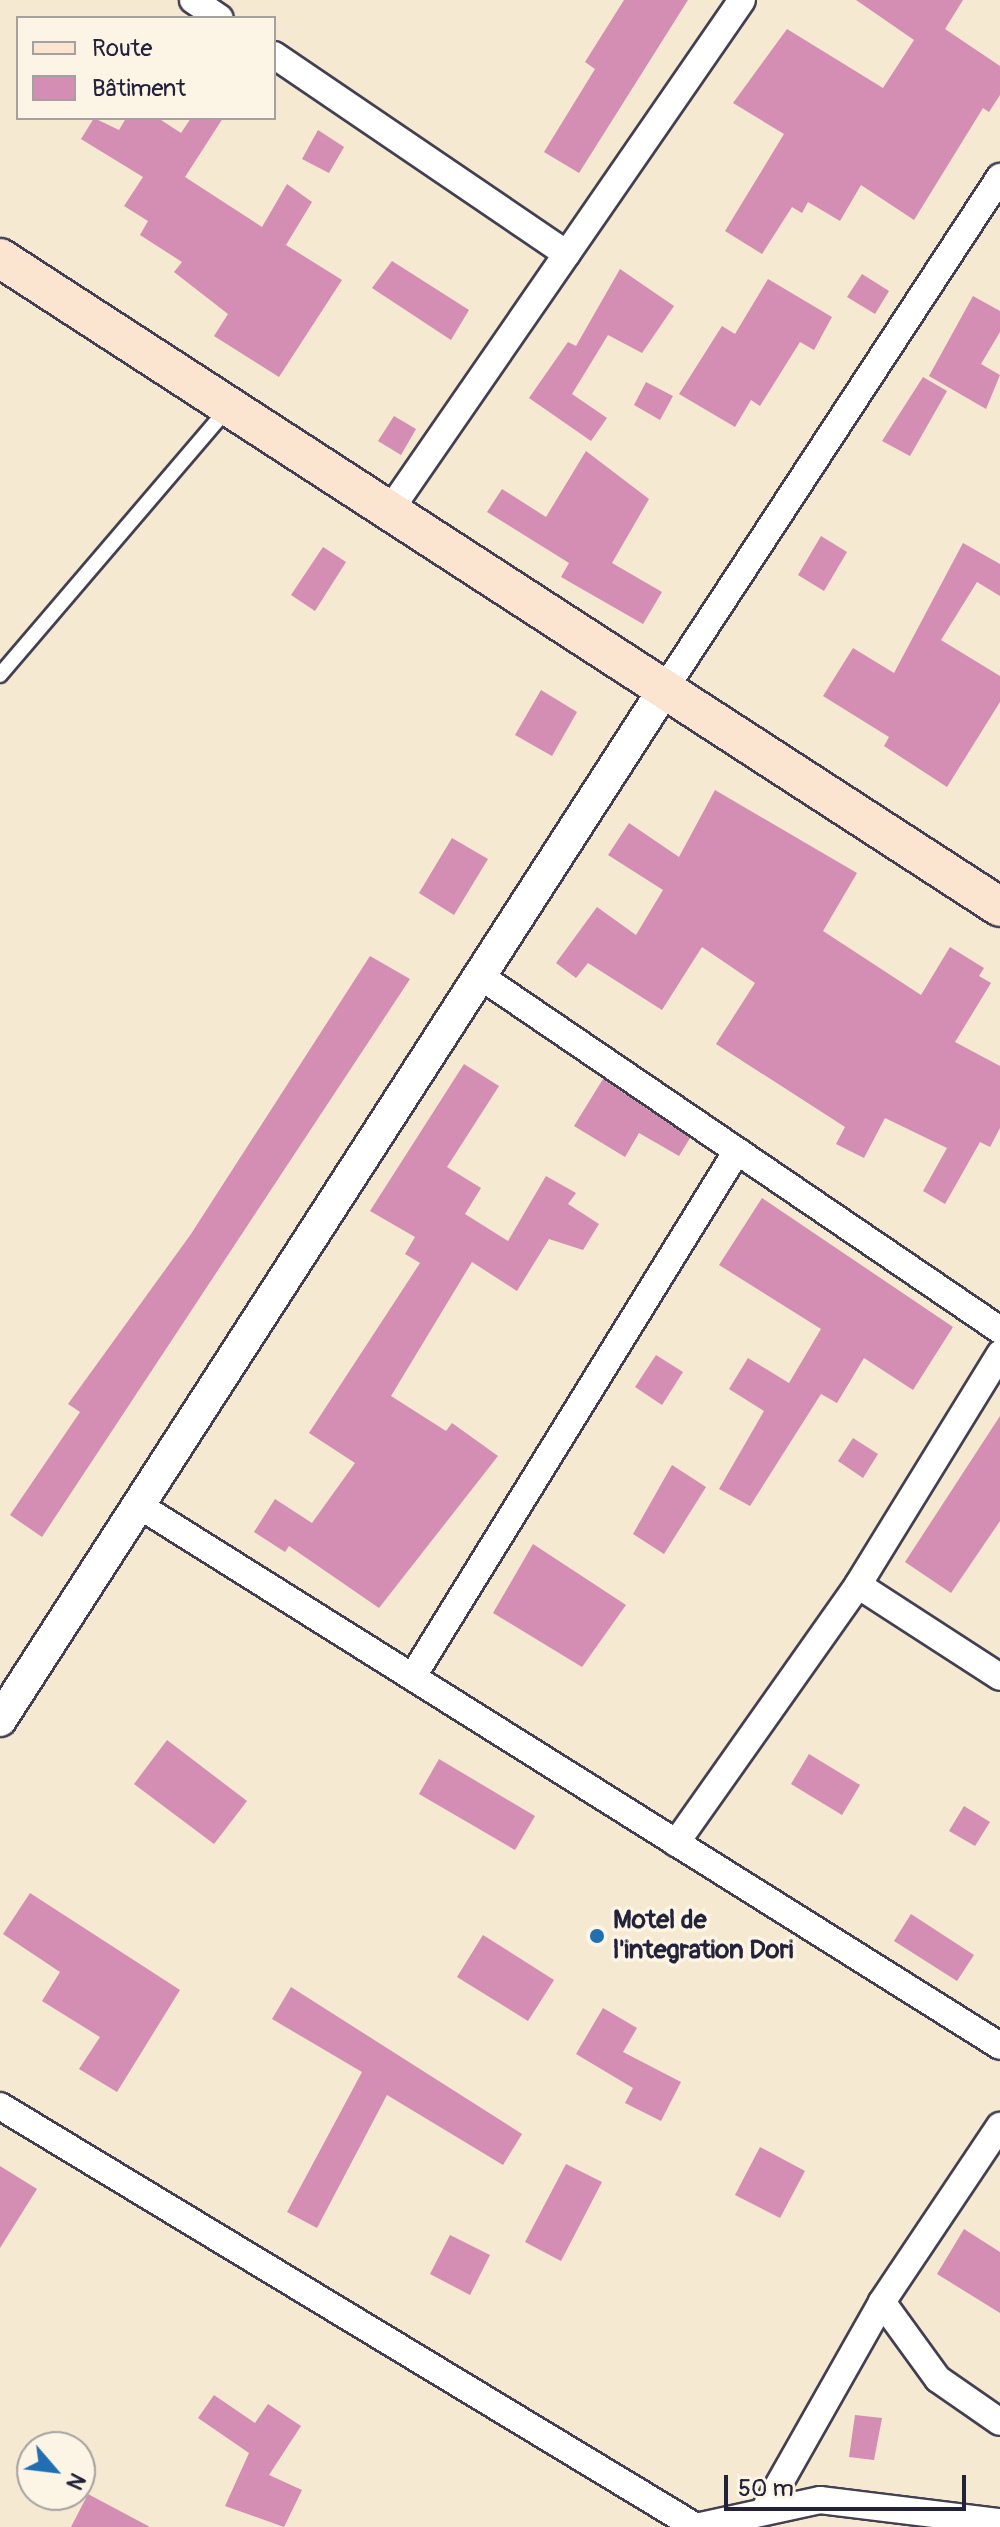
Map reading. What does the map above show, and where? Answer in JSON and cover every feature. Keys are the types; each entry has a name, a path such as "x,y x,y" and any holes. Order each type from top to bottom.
{"main road":[{"path":"0,258 662,693 1000,907"}],"street":[{"path":"193,0 217,16"},
{"path":"388,513 742,0"},
{"path":"276,56 567,254"},
{"path":"0,1720 662,693 998,187"},
{"path":"480,976 1000,1330"},
{"path":"413,1676 737,1151"},
{"path":"676,1843 858,1585 1000,1354"},
{"path":"140,1506 1000,2046"},
{"path":"858,1585 1000,1677"},
{"path":"0,2106 696,2527 765,2509 820,2500 1000,2522"},
{"path":"765,2509 882,2302 1000,2126"},
{"path":"882,2302 938,2379 1000,2422"}],"lane":[{"path":"0,675 229,408"}],"building":[{"path":"624,0 688,0 579,173 544,152 595,69 585,62"},
{"path":"856,0 963,0 945,29 1000,66 1000,95 989,112 983,108 914,220 861,185 840,221 808,202 802,213 792,207 762,254 725,231 784,134 733,103 787,29 883,88 914,40"},
{"path":"93,120 119,130 125,120 161,120 181,133 190,120 222,120 185,177 262,227 287,184 312,202 286,245 342,280 279,377 214,336 228,314 174,272 182,262 140,235 148,221 124,206 143,177 81,139"},
{"path":"318,130 344,147 329,173 302,159"},
{"path":"392,261 469,310 451,340 372,288"},
{"path":"620,269 674,306 642,353 608,335 572,394 607,418 591,441 529,398 568,342 576,346"},
{"path":"862,274 889,291 875,314 847,297"},
{"path":"768,279 832,317 814,350 800,342 760,406 751,400 735,427 679,394 722,326 735,334"},
{"path":"973,296 1000,311 1000,332 981,364 1000,375 986,409 929,376"},
{"path":"923,377 947,391 910,456 882,441"},
{"path":"646,382 673,396 660,420 634,405"},
{"path":"394,416 416,429 401,455 378,441"},
{"path":"586,451 649,499 612,563 662,592 643,624 561,577 569,563 487,512 502,489 546,517"},
{"path":"821,536 847,552 824,591 798,575"},
{"path":"963,543 1000,564 1000,596 977,582 941,640 1000,676 1000,702 947,787 884,746 889,737 823,696 853,648 894,673"},
{"path":"323,547 346,562 315,611 291,595"},
{"path":"541,690 577,712 552,756 515,735"},
{"path":"715,790 857,873 823,931 921,995 950,947 984,968 979,976 991,983 955,1042 1000,1066 1000,1128 990,1147 980,1142 945,1204 923,1191 947,1148 885,1118 864,1158 836,1144 845,1127 716,1044 755,983 702,947 662,1010 588,963 576,978 556,963 597,907 636,935 663,890 608,855 629,823 679,857"},
{"path":"452,838 488,859 454,915 419,893"},
{"path":"370,956 410,979 42,1537 10,1515 80,1412 68,1404 191,1234"},
{"path":"464,1064 499,1086 447,1167 481,1188 465,1214 508,1241 546,1176 576,1193 568,1204 599,1224 583,1250 549,1239 517,1291 472,1262 391,1396 446,1431 452,1423 498,1456 379,1608 289,1546 285,1552 254,1532 275,1499 312,1523 355,1463 309,1433 420,1263 405,1254 415,1237 370,1211"},
{"path":"603,1079 690,1138 679,1156 639,1133 625,1157 574,1126"},
{"path":"762,1198 953,1327 913,1390 864,1358 837,1403 821,1394 750,1506 719,1489 764,1411 729,1389 748,1358 789,1383 821,1329 719,1265"},
{"path":"656,1355 683,1372 662,1405 635,1387"},
{"path":"1000,1416 1000,1521 951,1593 905,1562"},
{"path":"853,1438 878,1454 863,1478 838,1461"},
{"path":"672,1465 706,1487 664,1554 633,1534"},
{"path":"533,1544 626,1605 582,1667 493,1613"},
{"path":"167,1740 247,1801 214,1844 134,1784"},
{"path":"809,1754 860,1785 842,1815 791,1784"},
{"path":"439,1759 535,1816 515,1850 419,1794"},
{"path":"964,1806 990,1822 975,1846 949,1831"},
{"path":"30,1893 180,1990 117,2092 79,2069 100,2037 42,2001 60,1972 3,1934"},
{"path":"911,1914 974,1955 957,1981 894,1941"},
{"path":"483,1935 554,1980 528,2021 457,1977"},
{"path":"291,1987 522,2134 503,2165 387,2095 317,2228 287,2212 362,2072 272,2019"},
{"path":"603,2008 637,2028 623,2052 681,2082 661,2121 625,2103 633,2088 576,2054"},
{"path":"760,2147 805,2171 780,2218 735,2195"},
{"path":"566,2164 602,2182 561,2261 525,2242"},
{"path":"0,2166 37,2189 0,2248"},
{"path":"964,2229 1000,2252 1000,2313 937,2274"},
{"path":"450,2235 490,2255 470,2295 430,2274"},
{"path":"214,2395 255,2423 268,2404 301,2426 269,2475 302,2490 284,2527 225,2506 249,2453 198,2418"},
{"path":"855,2415 882,2418 874,2460 849,2457"},
{"path":"96,2498 150,2527 71,2527 79,2511 96,2511"}],"place":[{"name":"Motel de l'integration Dori","path":"597,1936"}]}
